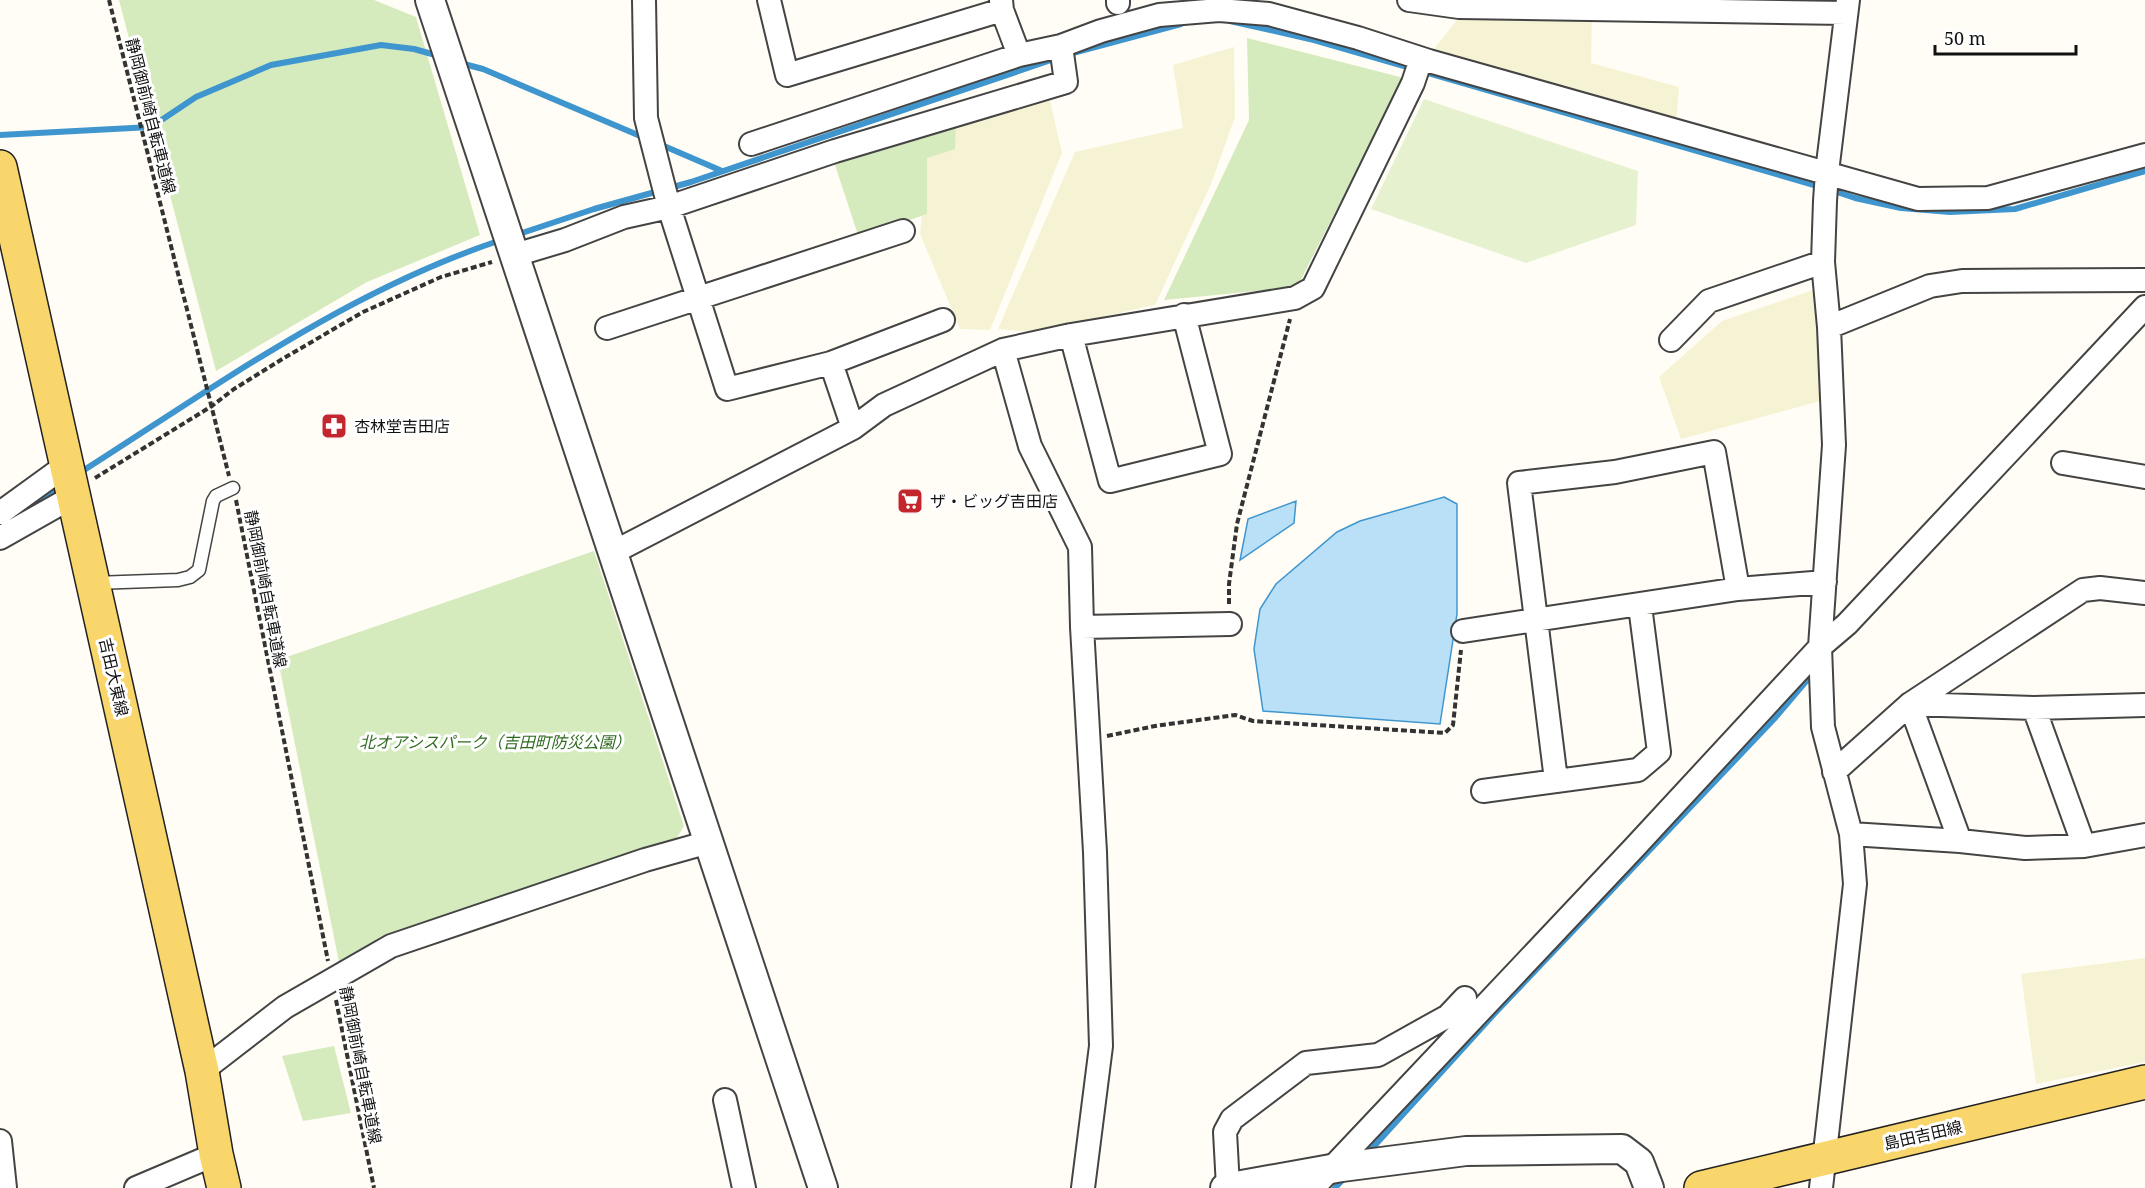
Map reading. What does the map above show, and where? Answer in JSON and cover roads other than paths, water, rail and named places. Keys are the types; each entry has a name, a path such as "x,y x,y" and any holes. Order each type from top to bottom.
{"main road":[{"name":"吉田大東線","path":"0,167 10,254 93,583 202,1071 224,1188"},
{"name":"島田吉田線","path":"1783,1188 1823,1174 2145,1082"},
{"name":"島田吉田線","path":"1701,1188 1823,1174 2145,1105"}],"street":[{"path":"430,0 823,1188"},
{"path":"644,0 646,118 668,204 727,389 831,363 943,320"},
{"path":"769,0 787,75 1001,5 1019,55"},
{"path":"1409,0 1460,7 1847,7 1825,201 1823,262 1829,327 1834,445 1821,651 1823,727 1851,834 1855,884 1823,1174"},
{"path":"751,144 1019,55 1062,55 1101,31 1159,15 1218,10 1269,14 1285,9 1358,38 1418,68 1918,198 1988,198 2145,155"},
{"path":"511,243 565,240 624,217 1066,82 1062,55"},
{"path":"612,553 853,428 884,405 1003,350 1071,335 1295,298 1313,288 1418,68"},
{"path":"607,328 903,231"},
{"path":"1671,340 1709,301 1823,262"},
{"path":"1829,327 1930,286 1962,281 2145,280"},
{"path":"1328,1175 2145,307"},
{"path":"1071,335 1110,481 1220,454 1184,315"},
{"path":"1003,350 1030,446 1080,547 1082,627 1095,852 1101,1046 1083,1188"},
{"path":"831,363 853,428"},
{"path":"1556,780 1519,483 1615,472 1714,452 1738,589"},
{"path":"2063,463 2145,477"},
{"path":"0,513 69,481"},
{"path":"0,538 69,481"},
{"path":"1463,631 1640,606 1738,589 1825,582"},
{"path":"1834,772 1910,704 2083,590 2100,588 2145,593"},
{"path":"1483,791 1638,770 1659,752 1640,606"},
{"path":"1082,627 1230,624"},
{"path":"1910,704 2034,708 2145,705"},
{"path":"1910,704 1960,841"},
{"path":"2034,708 2084,846"},
{"path":"1851,834 2025,848 2084,846 2145,835"},
{"path":"202,1071 285,1007 391,946 645,860 709,842"},
{"path":"1465,998 1448,1016 1378,1055 1306,1063 1232,1119 1225,1132 1232,1187 1328,1175 1373,1163 1466,1151 1622,1149 1639,1162 1648,1188"},
{"path":"725,1100 744,1188"},
{"path":"0,1141 5,1188"},
{"path":"136,1188 216,1154"}],"lane":[{"path":"93,583 178,580 190,577 199,570 213,501 216,496 233,488"}],"water":[{"path":"1444,497 1457,504 1457,614 1440,724 1263,711 1254,649 1260,609 1276,584 1337,532 1360,521"},
{"path":"1296,501 1294,523 1240,560 1248,519"}],"waterway":[{"path":"1230,21 1314,40 1821,187"},
{"path":"1069,54 1181,24"},
{"path":"0,135 151,127 196,97 271,65 381,45 414,49 439,56"},
{"path":"516,235 594,209 691,182 1057,58"},
{"path":"460,63 483,69 645,138"},
{"path":"657,143 722,171"},
{"path":"1831,190 1901,208 1950,212 2015,209 2145,171"},
{"path":"78,474 282,344 335,314 444,261 501,240"},
{"path":"15,515 62,485"},
{"path":"1366,1155 1495,1013 1774,719 1814,672"},
{"path":"1335,1188 1345,1177"}],"place":[{"name":"杏林堂吉田店","path":"334,426"},
{"name":"ザ・ビッグ吉田店","path":"910,501"}],"park label":[{"name":"北オアシスパーク（吉田町防災公園）","path":"495,742"}]}
